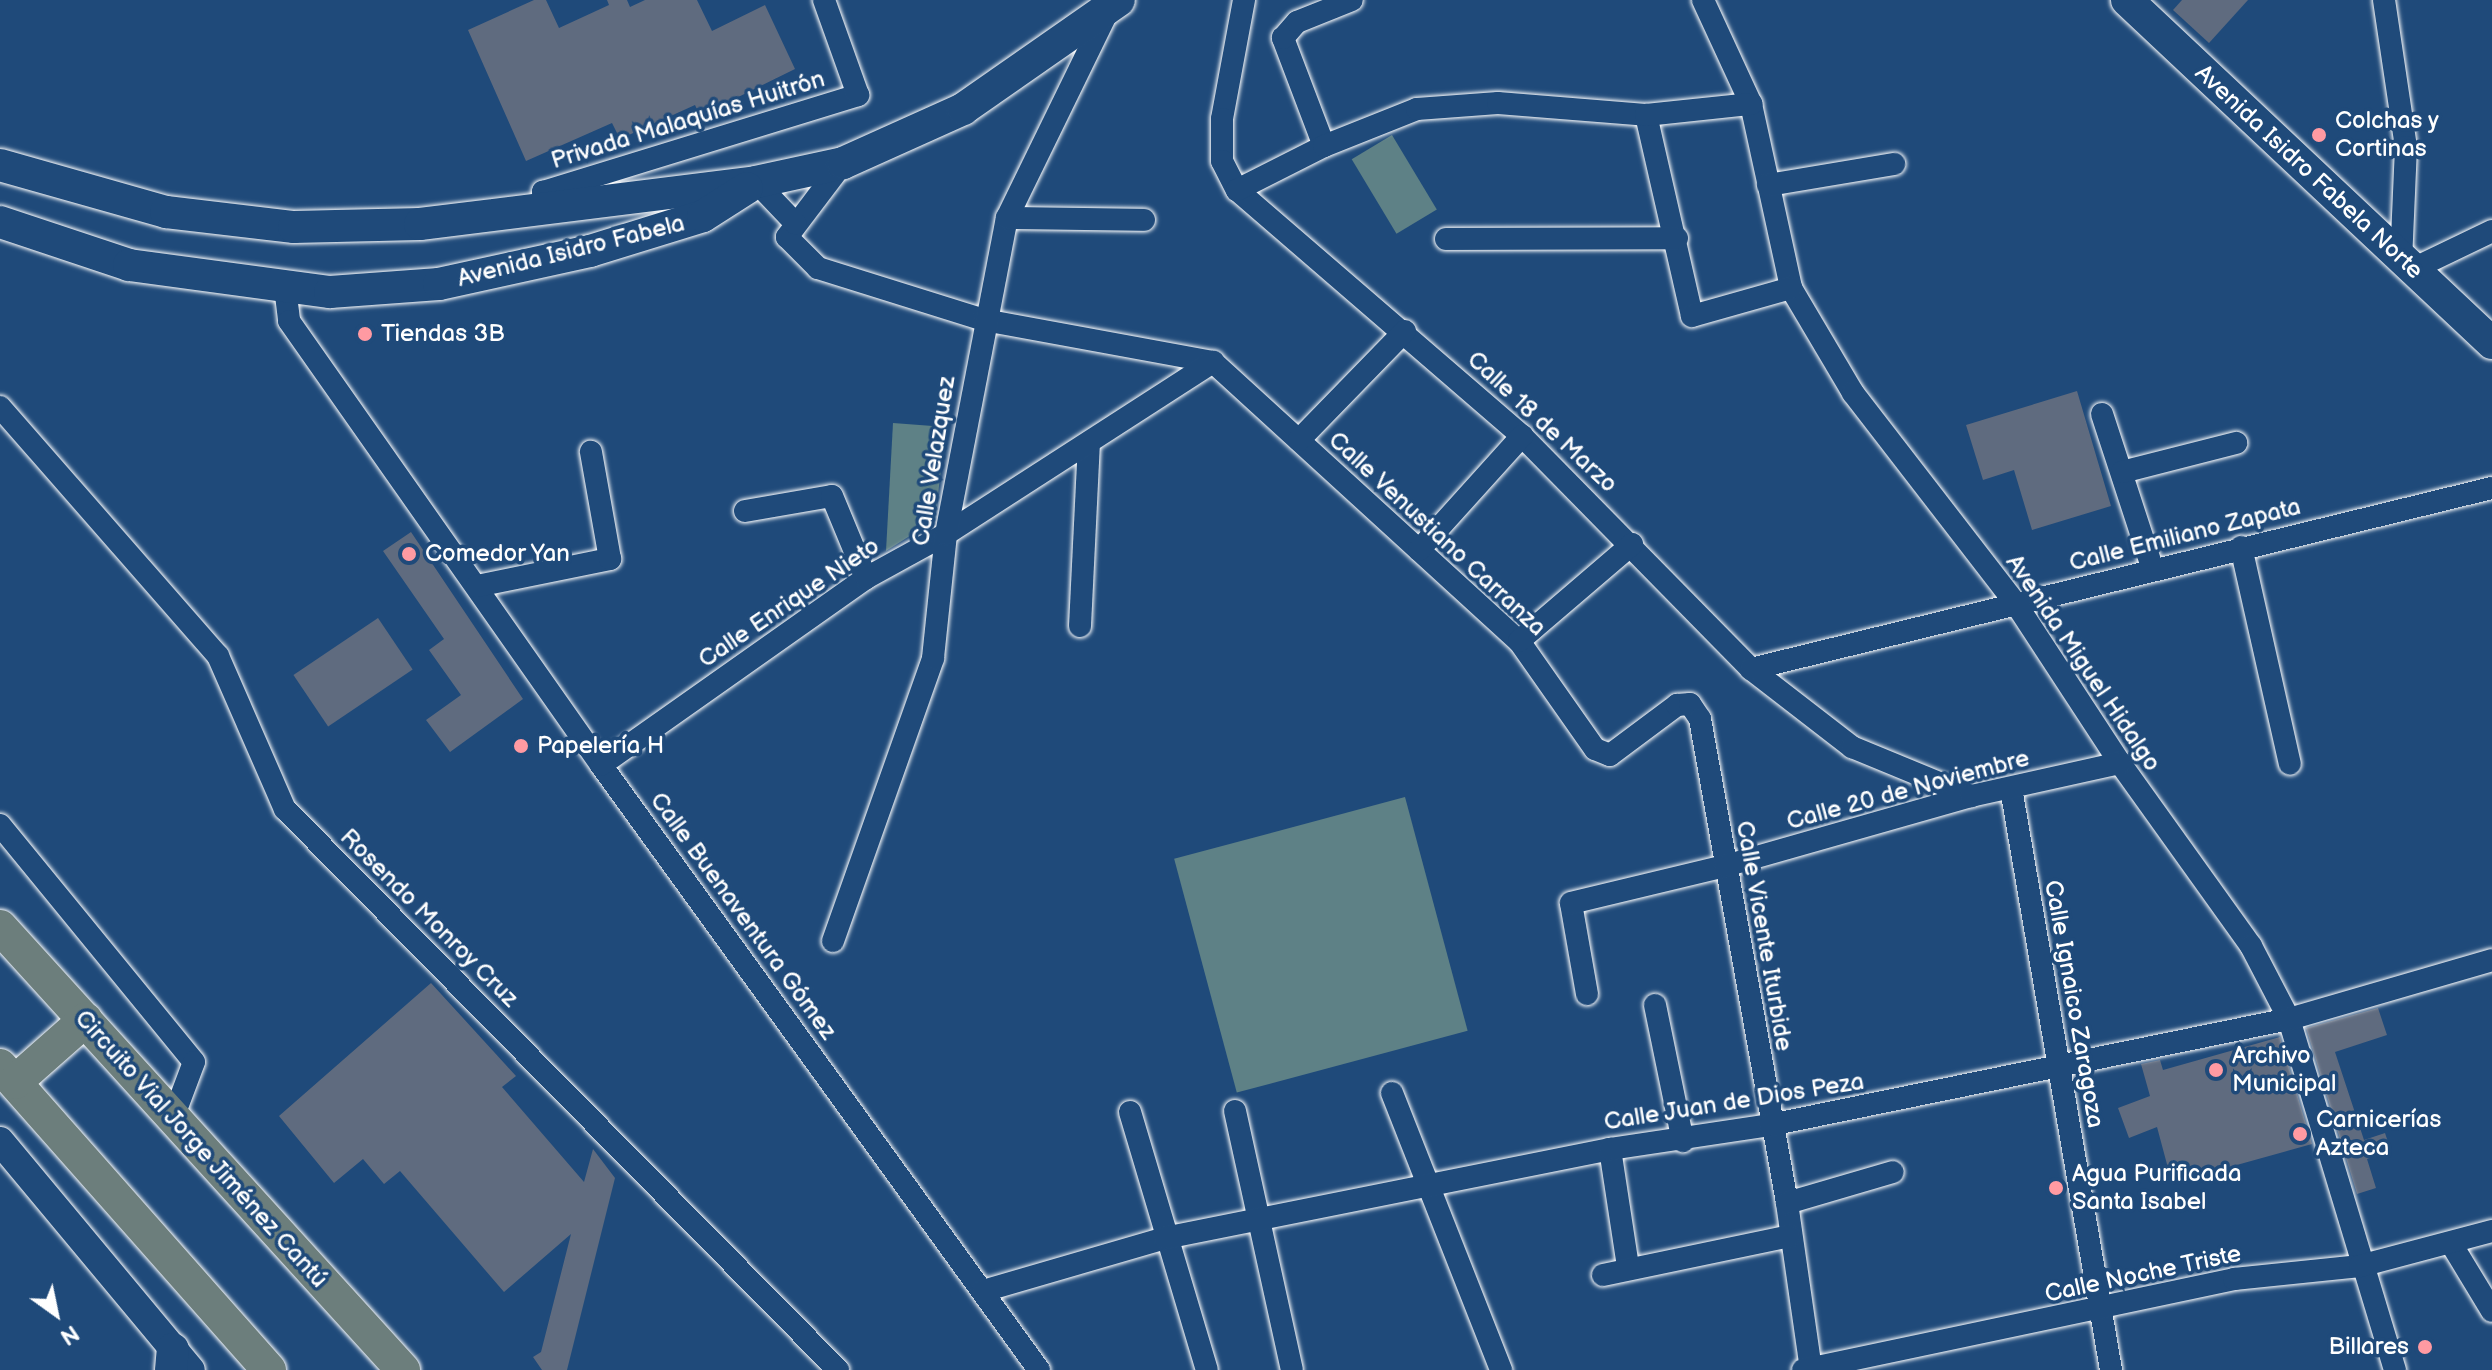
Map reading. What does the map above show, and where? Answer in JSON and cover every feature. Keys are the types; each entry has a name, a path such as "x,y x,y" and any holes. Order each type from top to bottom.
{"main road":[{"name":"Avenida Isidro Fabela Norte","path":"2127,0 2492,343"},
{"name":"Avenida Isidro Fabela","path":"0,165 166,212 294,227 420,224 756,182 843,163 963,109 1115,2"},
{"name":"Avenida Isidro Fabela","path":"0,222 129,265 330,292 439,284 546,260 703,216 756,182"},
{"path":"546,260 555,243 556,224 547,207"},
{"name":"Circuito Vial Jorge Jiménez Cantú","path":"0,927 403,1370"},
{"path":"85,1020 8,1074 269,1370"}],"street":[{"name":"Privada Malaquías Huitrón","path":"547,207 543,192 858,95 824,0"},
{"name":"Calle 18 de Marzo","path":"1244,0 1222,119 1222,161 1237,190 1321,266 1405,331 1522,436 1632,544 1751,669 1852,747 1971,796"},
{"path":"1324,146 1283,38 1297,22 1352,0"},
{"name":"Avenida Miguel Hidalgo","path":"1703,0 1751,104 1791,288 1853,393 2016,604 2120,763 2251,946 2289,1019 2360,1266 2395,1370"},
{"path":"2384,0 2406,147 2406,265 2491,236"},
{"name":"Calle Velazquez","path":"833,941 933,658 946,534 984,320 1007,218 1115,2"},
{"path":"1237,190 1324,146 1417,109 1498,103 1646,115 1751,104"},
{"path":"1646,115 1677,238 1692,316 1791,288"},
{"path":"843,163 787,237 818,268 984,320 1213,362"},
{"path":"1768,185 1894,164"},
{"path":"756,182 795,223"},
{"path":"1007,218 1144,220"},
{"path":"1446,239 1677,238"},
{"name":"Calle Buenaventura Gómez","path":"285,287 289,321 601,765 1039,1370"},
{"path":"1299,440 1405,331"},
{"name":"Calle Venustiano Carranza","path":"1213,362 1519,641 1595,749 1610,755 1677,705 1690,704"},
{"name":"Calle Enrique Nieto","path":"601,765 866,578 946,534 1089,445 1213,362"},
{"name":"Rosendo Monroy Cruz","path":"0,407 47,456 218,656 285,809 838,1370"},
{"path":"2102,414 2153,570"},
{"path":"1419,550 1522,436"},
{"path":"2122,472 2236,443"},
{"path":"1080,626 1089,445"},
{"path":"477,586 610,559 591,452"},
{"name":"Calle Emiliano Zapata","path":"1751,669 2492,488"},
{"path":"745,511 832,496 866,578"},
{"path":"1519,641 1632,544"},
{"path":"2241,547 2290,764"},
{"name":"Calle Vicente Iturbide","path":"1690,704 1700,719 1770,1125 1787,1203 1808,1370"},
{"name":"Calle 20 de Noviembre","path":"1587,994 1571,903 1725,866 1971,796 2120,763"},
{"name":"Calle Ignaico Zaragoza","path":"2011,788 2098,1310 2111,1370"},
{"path":"0,825 194,1062 173,1118"},
{"name":"Calle Juan de Dios Peza","path":"983,1291 1165,1238 1610,1149 1683,1141 2058,1069 2289,1019 2492,960"},
{"path":"1655,1005 1683,1141"},
{"path":"1392,1093 1501,1370"},
{"path":"1235,1111 1292,1370"},
{"path":"1130,1112 1165,1238 1207,1370"},
{"path":"0,1141 178,1363"},
{"path":"1610,1149 1628,1267"},
{"path":"1787,1203 1893,1172"},
{"name":"Calle Noche Triste","path":"1808,1370 2234,1279 2360,1266 2452,1245 2492,1231"},
{"path":"1603,1275 1628,1267 1789,1236"},
{"path":"2452,1245 2492,1311"}],"green space":[{"path":"1392,135 1437,210 1397,234 1352,159"},
{"path":"893,423 946,427 935,520 886,551"},
{"path":"1405,797 1468,1031 1237,1093 1174,859"}],"building":[{"path":"534,0 546,0 559,28 609,5 607,0 627,0 630,7 645,0 697,0 712,31 765,5 795,69 700,116 695,105 620,139 612,123 526,161 468,30"},
{"path":"2182,0 2248,0 2209,43 2173,10"},
{"path":"2077,391 2111,506 2032,530 2014,470 1983,480 1966,425"},
{"path":"411,532 523,699 450,752 426,720 461,695 429,650 444,639 383,551"},
{"path":"378,618 413,669 328,726 293,675"},
{"path":"431,983 516,1076 502,1087 584,1182 593,1149 615,1178 567,1370 542,1370 533,1357 541,1352 571,1234 504,1292 400,1171 384,1184 363,1159 334,1183 279,1116"},
{"path":"2378,1008 2387,1035 2335,1052 2364,1140 2385,1133 2391,1151 2367,1159 2376,1188 2357,1194 2306,1028"},
{"path":"2280,1037 2312,1144 2172,1183 2157,1127 2129,1138 2118,1108 2150,1096 2141,1064 2160,1060 2163,1070"}],"place":[{"name":"Colchas y Cortinas","path":"2319,135"},
{"name":"Tiendas 3B","path":"365,334"},
{"name":"Comedor Yan","path":"409,554"},
{"name":"Papelería H","path":"521,746"},
{"name":"Archivo Municipal","path":"2216,1070"},
{"name":"Carnicerías Azteca","path":"2300,1134"},
{"name":"Agua Purificada Santa Isabel","path":"2056,1188"},
{"name":"Billares","path":"2425,1347"}]}
